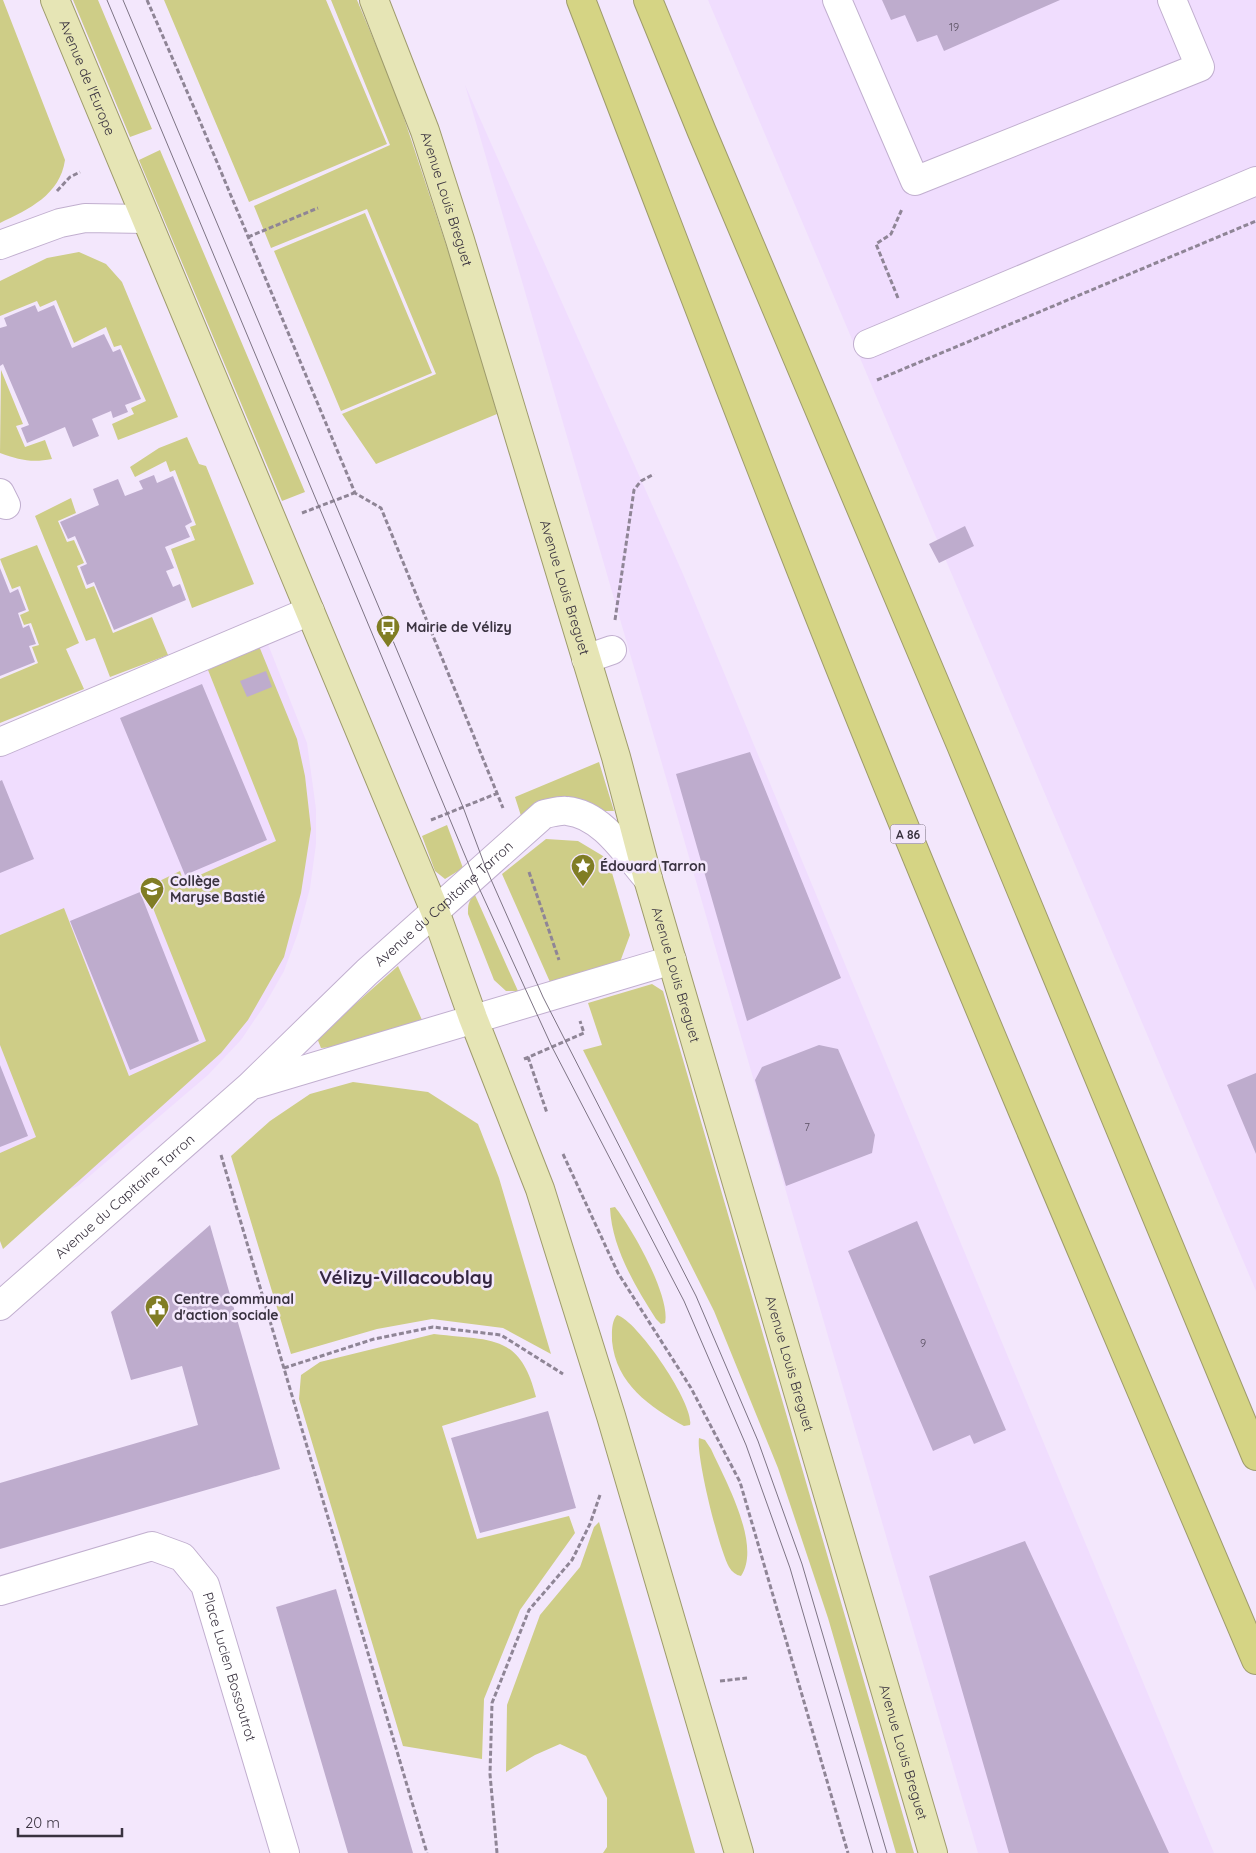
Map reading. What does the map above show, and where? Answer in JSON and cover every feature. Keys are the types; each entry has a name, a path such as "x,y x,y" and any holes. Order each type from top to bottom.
{"highway":[{"name":"A 86","path":"581,0 754,451 872,748 1030,1130 1256,1660"},
{"path":"648,0 961,745 1256,1456"}],"main road":[{"name":"Avenue de l'Europe","path":"55,0 146,219"},
{"name":"Avenue Louis Breguet","path":"374,0 413,100 460,240 616,757 648,879 933,1853"},
{"path":"146,219 435,911 472,1018 540,1189 611,1416 739,1853"}],"street":[{"path":"837,0 915,181 1200,67 1172,0"},
{"path":"868,344 1256,181"},
{"path":"0,245 60,223 85,218 146,219"},
{"path":"0,742 310,611"},
{"path":"586,659 612,650"},
{"name":"Avenue du Capitaine Tarron","path":"0,1306 250,1086 367,972 544,814 567,811 594,820 614,839 648,879"},
{"name":"Avenue du Capitaine Tarron","path":"250,1086 472,1018 672,960"},
{"name":"Place Lucien Bossoutrot","path":"0,1591 152,1546 182,1557 205,1585 285,1853"}],"path":[{"path":"147,0 355,493 381,508 517,838 584,1033 528,1057 549,1118"},
{"path":"50,199 70,177 80,172"},
{"path":"910,326 876,244 891,234 915,181"},
{"path":"248,237 318,208"},
{"path":"877,380 1256,221"},
{"path":"612,650 634,490 641,481 654,474"},
{"path":"297,515 355,493"},
{"path":"426,822 498,793"},
{"path":"211,1120 427,1853"},
{"path":"562,1152 618,1273 691,1388 740,1482 848,1853"},
{"path":"284,1368 374,1339 433,1327 501,1335 568,1377"},
{"path":"497,1853 490,1774 492,1703 529,1610 572,1560 590,1524 602,1492"},
{"path":"712,1682 747,1678"}],"shaded area":[{"path":"0,0 3,0 65,160 57,183 50,192 32,206 0,223"},
{"path":"73,0 98,0 152,129 130,137"},
{"path":"164,0 326,0 387,144 249,202"},
{"path":"331,0 357,0 395,91 480,347 497,414 376,464 342,414 436,374 367,209 271,248 254,206 390,145"},
{"path":"708,0 1256,0 1256,1291"},
{"path":"465,85 683,574 1214,1853 978,1853"},
{"path":"160,150 305,492 282,501 139,160"},
{"path":"365,213 432,373 341,411 274,251"},
{"path":"79,252 106,264 122,282 178,417 118,440 112,424 134,414 131,408 146,401 121,345 114,347 106,327 74,343 56,300 40,307 37,301 0,316 0,281 47,258"},
{"path":"1,370 23,424 16,426 25,447 45,440 52,459 26,460 0,453"},
{"path":"187,437 199,464 206,466 254,584 192,608 171,549 195,540 190,527 196,525 175,470 170,472 166,461 135,477 130,467 159,448"},
{"path":"71,498 76,513 58,521 67,542 74,540 84,563 77,566 86,589 94,586 113,633 152,617 168,655 110,677 95,638 86,641 35,516"},
{"path":"37,545 79,643 66,649 84,689 0,723 0,679 38,663 32,647 39,645 31,623 24,625 20,615 29,611 20,586 12,589 0,559"},
{"name":"Collège Maryse Bastié","path":"260,624 307,743 316,809 316,844 310,888 298,933 284,971 264,1006 241,1040 208,1075 78,1186 0,1218 0,729"},
{"path":"259,646 297,739 305,776 311,829 301,893 284,957 248,1020 221,1053 3,1249 0,1241 0,1153 36,1137 0,1045 0,935 64,908 129,1076 206,1041 145,888 180,871 184,882 276,841 208,670"},
{"path":"599,762 614,811 602,811 585,800 560,798 522,819 515,797"},
{"path":"447,825 463,868 445,879 435,871 422,836"},
{"path":"546,839 578,841 608,859 630,935 620,962 550,982 502,874"},
{"path":"475,895 518,991 506,991 494,980 468,914 469,903"},
{"path":"398,966 422,1020 334,1047 321,1048 317,1038"},
{"path":"652,984 663,991 914,1853 896,1853 828,1618 778,1468 714,1311 583,1050 602,1045 588,1003"},
{"path":"353,1082 428,1092 478,1124 499,1178 551,1354 503,1328 432,1319 377,1329 291,1354 231,1156 270,1121 310,1094"},
{"path":"615,1207 631,1230 649,1263 662,1297 665,1323 661,1324 656,1319 626,1266 615,1238 612,1223 610,1208"},
{"path":"617,1315 638,1331 663,1364 684,1400 690,1425 684,1426 647,1402 628,1382 620,1370 612,1341 613,1324"},
{"path":"434,1334 487,1340 500,1344 512,1351 521,1361 529,1376 536,1397 442,1426 477,1539 569,1516 575,1533 520,1610 484,1699 482,1759 403,1746 299,1399 301,1375 320,1362"},
{"path":"699,1438 705,1440 711,1449 739,1512 747,1547 746,1563 741,1576 734,1573 729,1567 720,1542 701,1464"},
{"path":"599,1522 695,1853 603,1853 607,1847 607,1798 586,1756 560,1744 535,1755 506,1772 507,1705 540,1615 580,1567 594,1527"}],"building":[{"path":"882,0 1060,0 944,51 937,35 917,42 905,15 891,20"},
{"path":"35,305 38,312 54,305 72,348 104,334 113,352 120,349 141,399 125,405 128,412 113,418 111,411 92,419 99,436 73,447 65,427 27,443 21,428 29,425 3,364 0,366 0,328 7,326 4,318"},
{"path":"154,475 157,483 173,476 192,522 185,526 190,537 165,547 174,568 166,571 173,587 180,584 186,600 114,630 94,582 87,585 80,567 87,564 75,536 68,539 60,522 99,505 93,489 118,479 125,496 143,489 139,481"},
{"path":"965,526 974,546 939,563 929,544"},
{"path":"0,568 10,593 18,589 26,610 18,613 23,628 29,625 36,644 29,646 35,662 0,676"},
{"path":"266,671 272,687 247,697 240,681"},
{"path":"202,684 267,840 185,875 120,718"},
{"path":"750,752 841,978 747,1021 676,774"},
{"path":"2,780 34,859 0,873 0,781"},
{"path":"140,892 199,1041 130,1070 70,921"},
{"path":"819,1045 838,1049 875,1135 872,1153 786,1186 755,1080 762,1067"},
{"path":"0,1065 28,1136 0,1147"},
{"path":"1256,1073 1256,1154 1227,1085"},
{"path":"917,1221 1006,1430 974,1444 970,1435 933,1451 848,1251"},
{"path":"210,1225 280,1469 0,1549 0,1483 198,1425 182,1366 131,1380 111,1312"},
{"path":"548,1411 576,1508 480,1533 451,1438"},
{"path":"1025,1541 1169,1853 1009,1853 929,1576"},
{"path":"336,1589 413,1853 348,1853 276,1607"}],"tram line":[{"path":"107,0 474,877 552,1047 684,1301 746,1445 790,1568 873,1853"},
{"path":"123,0 463,807 485,866 543,997 696,1296 758,1441 802,1564 887,1853"}],"place":[{"name":"Mairie de Vélizy","path":"388,648"},
{"name":"Édouard Tarron","path":"583,887"},
{"name":"Collège Maryse Bastié","path":"152,910"},
{"name":"Centre communal d'action sociale","path":"157,1328"}],"district":[{"name":"Vélizy-Villacoublay","path":"406,1277"}]}
